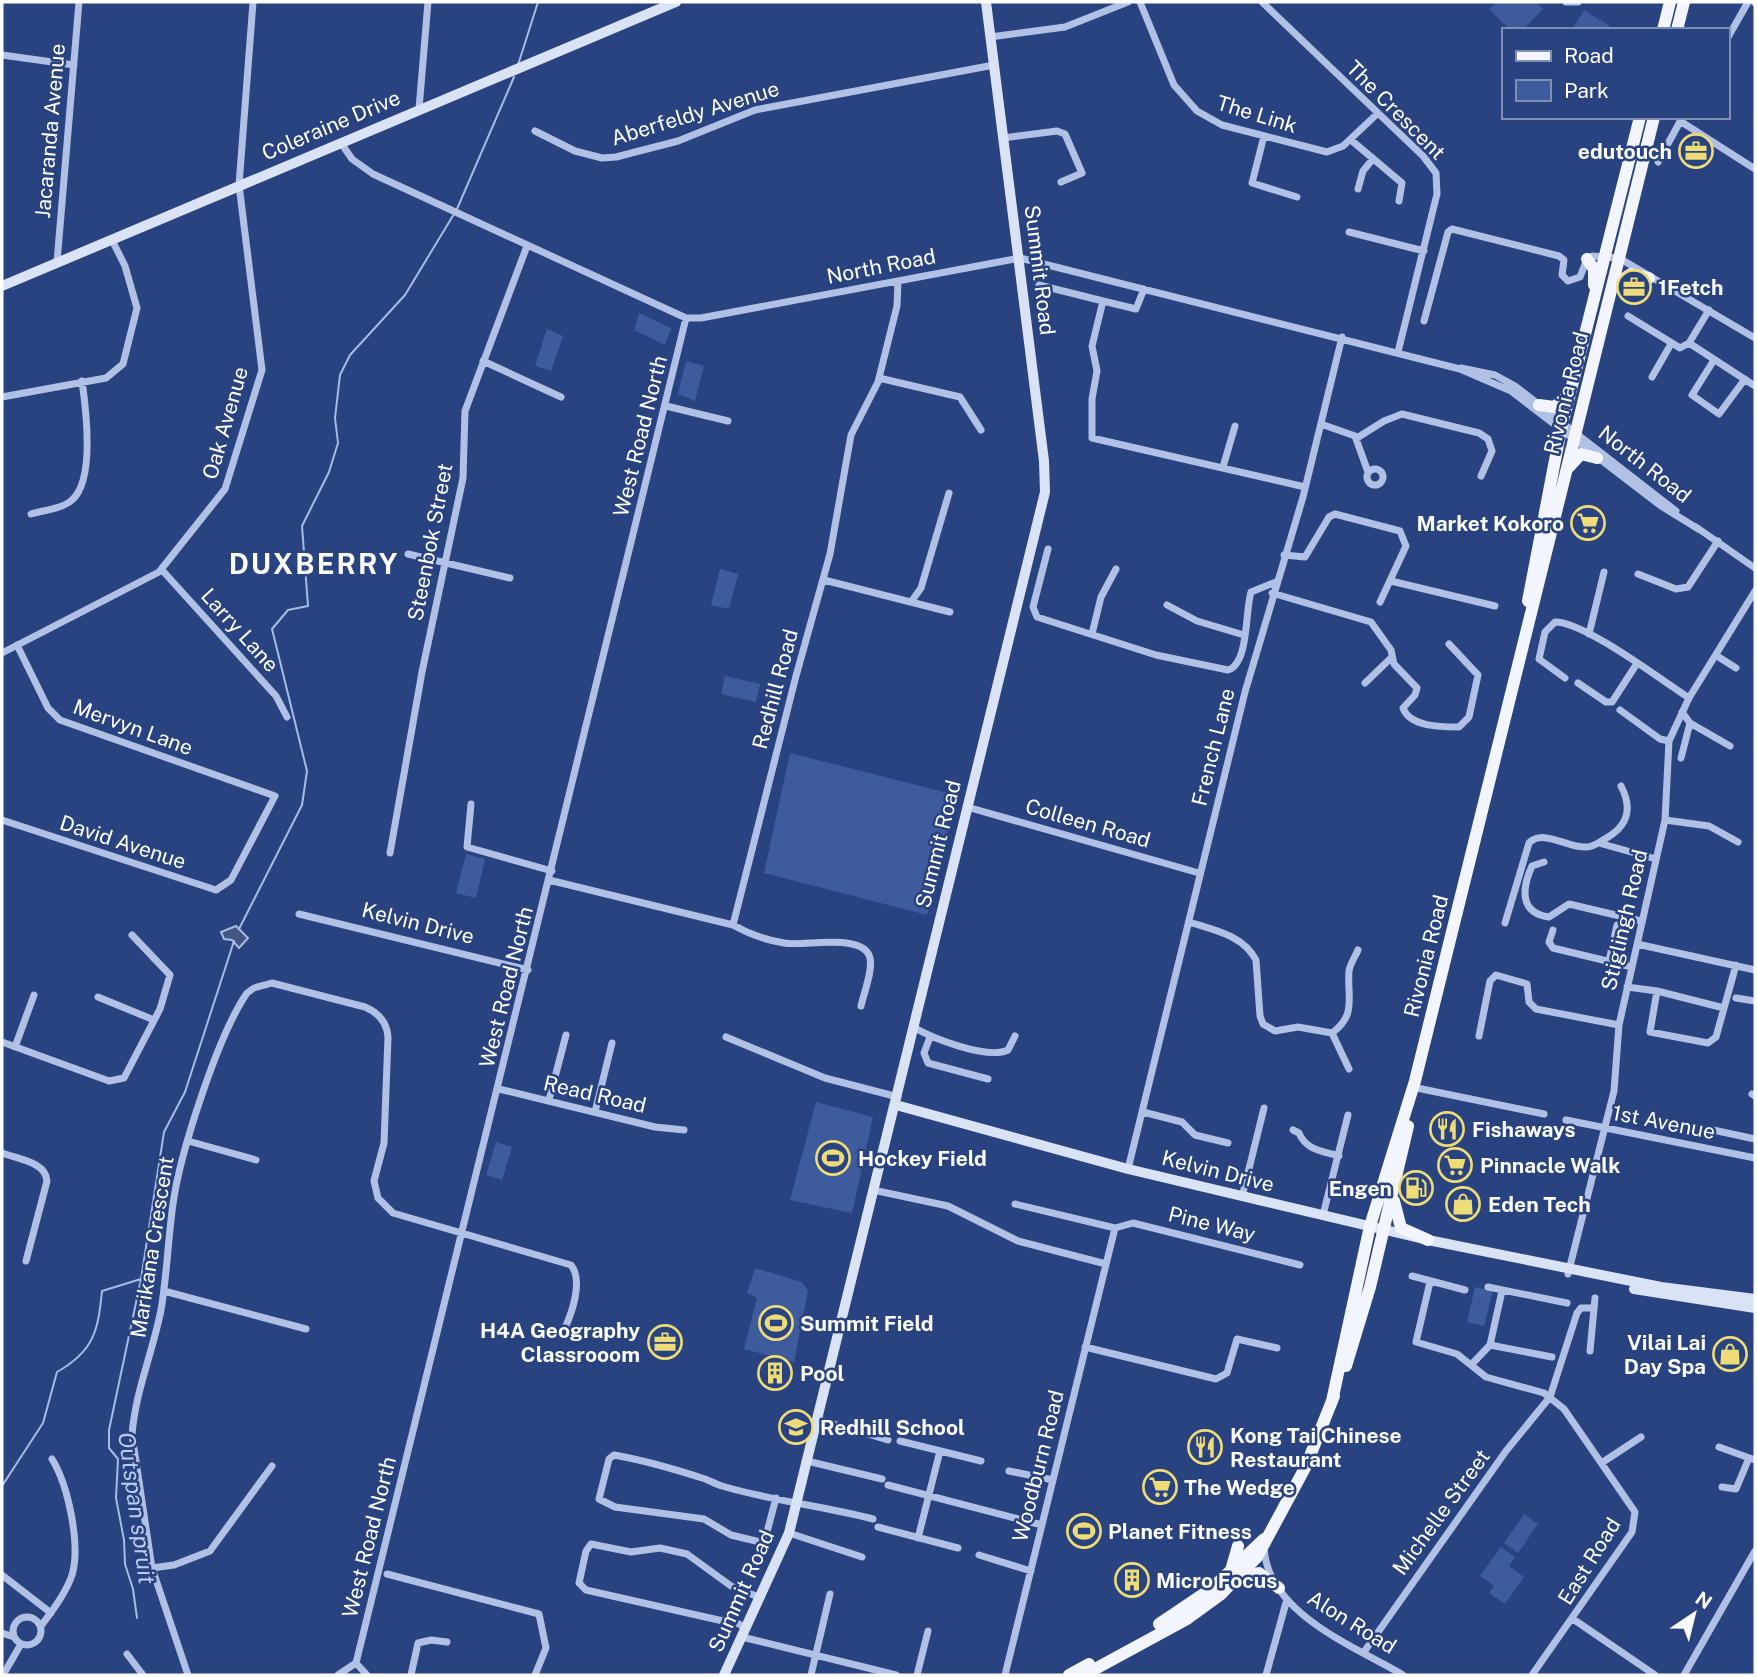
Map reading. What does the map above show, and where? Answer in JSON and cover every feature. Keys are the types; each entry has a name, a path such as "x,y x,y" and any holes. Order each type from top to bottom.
{"main road":[{"name":"Coleraine Drive","path":"2,286 676,2"},
{"name":"Summit Road","path":"724,1675 789,1533 1045,492 1044,461 1020,258 986,2"},
{"path":"1664,28 1670,2"},
{"path":"1677,28 1684,2"},
{"name":"Rivonia Road","path":"1084,1675 1187,1619 1256,1549 1290,1498 1356,1343 1414,1085 1613,286 1613,257 1640,119"},
{"name":"Rivonia Road","path":"1516,677 1562,426 1588,330 1613,257 1653,119"},
{"path":"1587,259 1595,278 1586,318 1588,330"},
{"path":"1613,286 1631,274 1649,278"},
{"path":"1539,405 1555,407 1571,393"},
{"path":"1566,471 1581,454 1597,458"},
{"name":"Rivonia Road","path":"1332,1401 1370,1226 1414,1085"},
{"name":"Kelvin Drive","path":"897,1101 1128,1169 1242,1197 1428,1240 1534,1261 1660,1294 1755,1308"},
{"path":"1394,1183 1394,1209 1398,1225 1407,1232 1428,1240"},
{"name":"Kelvin Drive","path":"1569,1271 1661,1287 1755,1299"},
{"path":"1233,1575 1256,1549"},
{"path":"1233,1575 1259,1573 1279,1588"},
{"name":"Rivonia Road","path":"1069,1675 1181,1612 1233,1575"}],"street":[{"name":"Jacaranda Avenue","path":"57,262 79,2"},
{"name":"Oak Avenue","path":"2,653 162,570 223,493 261,377 239,185 253,2"},
{"path":"419,109 428,2"},
{"path":"990,37 1065,27 1128,2"},
{"name":"The Link","path":"1140,2 1174,85 1186,101 1214,122 1327,152 1338,149 1350,140 1377,114"},
{"name":"The Crescent","path":"1262,2 1423,156 1436,173 1438,189 1398,352"},
{"path":"1566,2 1578,2"},
{"path":"1729,35 1748,2"},
{"path":"2,55 74,65"},
{"name":"Aberfeldy Avenue","path":"535,131 575,151 602,158 616,157 678,141 755,110 994,65"},
{"path":"1658,162 1681,119 1755,169"},
{"path":"1003,138 1057,131 1065,134 1082,172 1079,177 1061,182"},
{"path":"1264,136 1252,183 1297,197"},
{"path":"1350,140 1403,184 1399,201"},
{"path":"341,143 352,159 366,171 687,318"},
{"path":"1358,190 1363,171 1372,160"},
{"path":"1424,321 1449,229 1559,256 1563,260 1562,275 1568,281 1580,277 1587,259 1594,255 1613,257 1755,338"},
{"path":"1349,232 1424,251"},
{"path":"2,397 106,378 116,373 127,354 137,309 134,293 112,240"},
{"name":"Steenbok Street","path":"390,853 463,478 465,411 527,246"},
{"name":"North Road","path":"687,318 701,318 1020,258 1342,337 1460,369 1502,386 1562,426 1700,530 1748,560 1755,568"},
{"name":"Redhill Road","path":"733,925 798,666 824,580 851,435 879,378 897,306 898,281"},
{"path":"1040,285 1136,309 1143,289"},
{"path":"1103,302 1092,346 1097,371 1092,399 1092,438 1306,487"},
{"path":"1628,316 1680,348 1689,343 1709,310"},
{"name":"West Road North","path":"356,1663 687,318"},
{"name":"French Lane","path":"1128,1169 1199,873 1272,593 1306,487 1342,337"},
{"path":"1689,343 1755,386"},
{"path":"1652,377 1671,344"},
{"path":"483,360 561,397"},
{"path":"1714,360 1692,396 1713,413 1719,414 1724,410 1745,380"},
{"name":"North Road","path":"1460,369 1475,369 1501,378 1539,405 1562,426"},
{"path":"879,378 960,397 981,430"},
{"path":"31,514 67,503 76,496 84,480 86,423 82,382"},
{"path":"666,406 728,421"},
{"path":"1357,438 1384,421 1402,414 1479,433 1488,439 1492,451 1481,476"},
{"path":"1321,424 1352,433 1357,438 1368,472"},
{"path":"1223,467 1235,426"},
{"name":"North Road","path":"1575,436 1597,458 1687,525 1700,530"},
{"path":"911,602 921,588 949,493"},
{"path":"1284,555 1305,557 1329,517 1338,514 1392,527 1403,535 1406,546 1380,601"},
{"path":"1638,574 1675,589 1688,587 1717,541"},
{"path":"1048,549 1034,613 1042,620 1156,655 1228,670 1234,668 1240,659 1251,592 1264,584 1276,582"},
{"path":"408,554 510,578"},
{"path":"1092,634 1098,604 1116,569"},
{"name":"Larry Lane","path":"162,570 275,696 287,717"},
{"path":"1589,634 1604,572"},
{"path":"824,580 950,612"},
{"path":"1391,581 1495,606"},
{"name":"Stiglingh Road","path":"1569,1271 1614,1091 1619,1025 1665,820 1669,741 1689,698 1755,591"},
{"path":"1272,593 1371,622 1391,650 1394,664 1417,688 1415,695 1403,708 1407,715 1425,724 1459,727 1469,717 1478,675 1449,644"},
{"path":"1167,605 1204,624 1244,635"},
{"path":"1565,678 1540,662 1539,654 1549,625 1555,622 1570,624 1589,634 1689,698"},
{"name":"Mervyn Lane","path":"17,645 48,708 61,720 275,796 231,880"},
{"path":"1717,656 1736,668"},
{"path":"1365,683 1392,657"},
{"path":"1578,683 1612,702 1636,665"},
{"path":"1620,710 1660,739 1669,741"},
{"path":"1682,712 1690,723 1730,746"},
{"path":"1681,758 1690,723"},
{"path":"1505,923 1525,849 1534,838 1586,847 1598,843 1625,825 1628,802 1621,786"},
{"path":"471,804 467,847 552,871"},
{"name":"Colleen Road","path":"967,807 1199,873"},
{"name":"David Avenue","path":"2,820 214,890 220,889 231,880"},
{"path":"1665,820 1709,826 1738,842"},
{"path":"1598,843 1656,859"},
{"path":"1544,862 1532,866 1524,893 1525,901 1534,913 1549,917 1569,904 1641,921"},
{"path":"549,880 733,925 755,936 786,944 833,941 864,949 871,962 861,1006"},
{"name":"Kelvin Drive","path":"299,914 528,970"},
{"path":"1189,922 1230,935 1252,952 1256,960 1260,1016 1268,1028 1275,1031 1298,1027 1332,1033"},
{"path":"1609,961 1617,925"},
{"path":"1553,930 1549,942 1553,948 1632,967"},
{"path":"2,1042 113,1082 124,1078 154,1020 170,975 132,935"},
{"path":"1637,944 1755,969"},
{"path":"1332,1033 1347,1019 1352,1002 1349,970 1358,950"},
{"path":"1657,991 1648,1029 1653,1035 1708,1043 1716,1037 1736,965"},
{"path":"1479,1037 1489,983 1494,976 1527,984 1529,1002 1536,1009 1619,1025"},
{"name":"Marikana Crescent","path":"188,1675 152,1568 132,1435 164,1291 173,1202 188,1141 219,1051 240,1006 254,988 272,983 365,1007 383,1020 388,1037 384,1143 374,1181 379,1198 393,1213 571,1265 576,1278 571,1315 563,1332"},
{"path":"1627,987 1657,991 1724,1008"},
{"path":"15,1047 34,995"},
{"path":"98,997 154,1020"},
{"path":"1737,998 1755,1001"},
{"path":"913,1027 930,1037 997,1053 1008,1050 1015,1036"},
{"path":"1332,1033 1349,1069"},
{"path":"549,1100 566,1035"},
{"path":"726,1037 825,1078 897,1101"},
{"path":"930,1037 924,1053 928,1063 988,1079"},
{"path":"595,1112 612,1043"},
{"path":"1414,1085 1544,1114"},
{"name":"Read Road","path":"499,1089 655,1126 684,1130"},
{"path":"1242,1197 1264,1108"},
{"path":"1143,1112 1182,1122 1195,1135 1228,1143"},
{"path":"1323,1216 1348,1115"},
{"name":"1st Avenue","path":"1566,1120 1755,1158"},
{"path":"1293,1130 1300,1133 1303,1142 1311,1148 1339,1156"},
{"path":"1713,1130 1755,1139"},
{"path":"188,1141 256,1160"},
{"path":"2,1153 41,1167 46,1172 47,1181 26,1261"},
{"path":"873,1190 948,1206 1018,1241 1106,1264"},
{"name":"Pine Way","path":"1015,1204 1115,1228 1133,1223 1300,1265"},
{"name":"Woodburn Road","path":"1005,1675 1115,1228"},
{"path":"1412,1276 1465,1290"},
{"path":"1430,1282 1416,1342 1453,1352 1486,1377 1550,1397 1577,1313 1581,1308 1594,1308"},
{"path":"1488,1287 1567,1303"},
{"path":"164,1291 306,1329"},
{"path":"1472,1364 1490,1345 1502,1291"},
{"path":"1590,1351 1595,1298"},
{"path":"1085,1347 1216,1379 1227,1373 1237,1339 1278,1348"},
{"path":"1490,1345 1552,1357"},
{"name":"East Road","path":"1532,1675 1573,1619 1634,1525 1633,1505 1564,1409 1550,1397"},
{"name":"Michelle Street","path":"1364,1651 1506,1451 1550,1397"},
{"path":"817,1419 888,1440"},
{"path":"1603,1462 1641,1437"},
{"path":"900,1441 981,1461"},
{"path":"1719,1447 1752,1459 1736,1489 1722,1487"},
{"path":"918,1538 940,1451"},
{"path":"776,1498 767,1532 760,1542 731,1535 704,1519 615,1507 599,1499 609,1459 614,1455 776,1498 796,1504 818,1504 873,1519"},
{"path":"2,1633 14,1637 21,1644 30,1645 38,1640 41,1626 69,1583 74,1560 66,1484 52,1459"},
{"path":"807,1461 1042,1525"},
{"path":"152,1568 198,1558 210,1551 272,1466"},
{"path":"1009,1471 1053,1480"},
{"path":"878,1527 958,1548"},
{"path":"789,1533 862,1557"},
{"path":"728,1618 719,1620 582,1589 579,1581 587,1549 593,1543 628,1552 660,1548 687,1554 741,1590 761,1598"},
{"name":"Alon Road","path":"1256,1549 1287,1599 1308,1620 1403,1675"},
{"path":"1684,1675 1755,1551"},
{"path":"979,1555 1031,1571"},
{"path":"387,1574 539,1614 547,1648 538,1674"},
{"path":"2,1575 51,1612"},
{"path":"728,1618 741,1590"},
{"path":"811,1675 830,1594"},
{"path":"1266,1675 1287,1599"},
{"path":"14,1637 15,1623 23,1617 33,1618 41,1626"},
{"path":"728,1618 744,1632 816,1655 896,1675"},
{"path":"1573,1619 1655,1675"},
{"path":"917,1675 928,1632"},
{"path":"411,1675 418,1643 431,1640 447,1642"},
{"path":"3,1675 21,1644"},
{"path":"127,1654 143,1675"},
{"path":"338,1675 356,1663 367,1675"}],"green space":[{"path":"1497,2 1536,2 1543,9 1525,28 1508,28 1489,9"},
{"path":"1584,10 1613,28 1573,28"},
{"path":"639,313 671,328 665,345 634,330"},
{"path":"547,329 563,336 551,371 535,366"},
{"path":"686,361 704,366 695,401 678,394"},
{"path":"720,569 738,574 729,609 711,605"},
{"path":"725,676 760,684 756,702 721,694"},
{"path":"790,753 956,795 927,915 764,873"},
{"path":"466,854 485,859 476,898 456,893"},
{"name":"Hockey Field","path":"816,1102 873,1117 852,1213 790,1200"},
{"path":"496,1142 512,1147 502,1180 486,1175"},
{"name":"Summit Field","path":"755,1268 802,1282 808,1291 794,1362 744,1349 757,1298 747,1293"},
{"path":"1475,1287 1493,1291 1484,1326 1467,1322"},
{"path":"1524,1514 1538,1524 1518,1553 1504,1543"},
{"path":"1501,1547 1515,1557 1509,1566 1524,1577 1505,1604 1489,1593 1494,1586 1480,1576"}],"shaded area":[{"path":"236,926 248,938 239,948 232,940 224,939 221,932"}],"waterway":[{"path":"518,65 538,2"},
{"path":"457,209 514,77"},
{"path":"239,929 302,805 307,771 272,629 288,610 308,606 302,526 329,472 338,443 335,418 340,375 350,355 405,295 454,214"},
{"path":"2,1486 43,1423 57,1372 79,1356 92,1339 102,1291 141,1279 164,1132 185,1092 234,941"},
{"name":"Outspan spruit","path":"137,1618 133,1589 125,1564 124,1540 116,1498 118,1459 109,1448 109,1430 141,1279"}],"place":[{"name":"edutouch","path":"1696,151"},
{"name":"1Fetch","path":"1634,287"},
{"name":"Market Kokoro","path":"1588,523"},
{"name":"Fishaways","path":"1447,1129"},
{"name":"Hockey Field","path":"833,1158"},
{"name":"Pinnacle Walk","path":"1455,1165"},
{"name":"Engen","path":"1416,1188"},
{"name":"Eden Tech","path":"1463,1204"},
{"name":"Summit Field","path":"776,1323"},
{"name":"H4A Geography Classrooom","path":"665,1342"},
{"name":"Vilai Lai Day Spa","path":"1730,1354"},
{"name":"Pool","path":"775,1373"},
{"name":"Redhill School","path":"796,1427"},
{"name":"Kong Tai Chinese Restaurant","path":"1205,1447"},
{"name":"The Wedge","path":"1160,1487"},
{"name":"Planet Fitness","path":"1084,1531"},
{"name":"Micro Focus","path":"1132,1580"}],"district":[{"name":"DUXBERRY","path":"314,563"}]}
